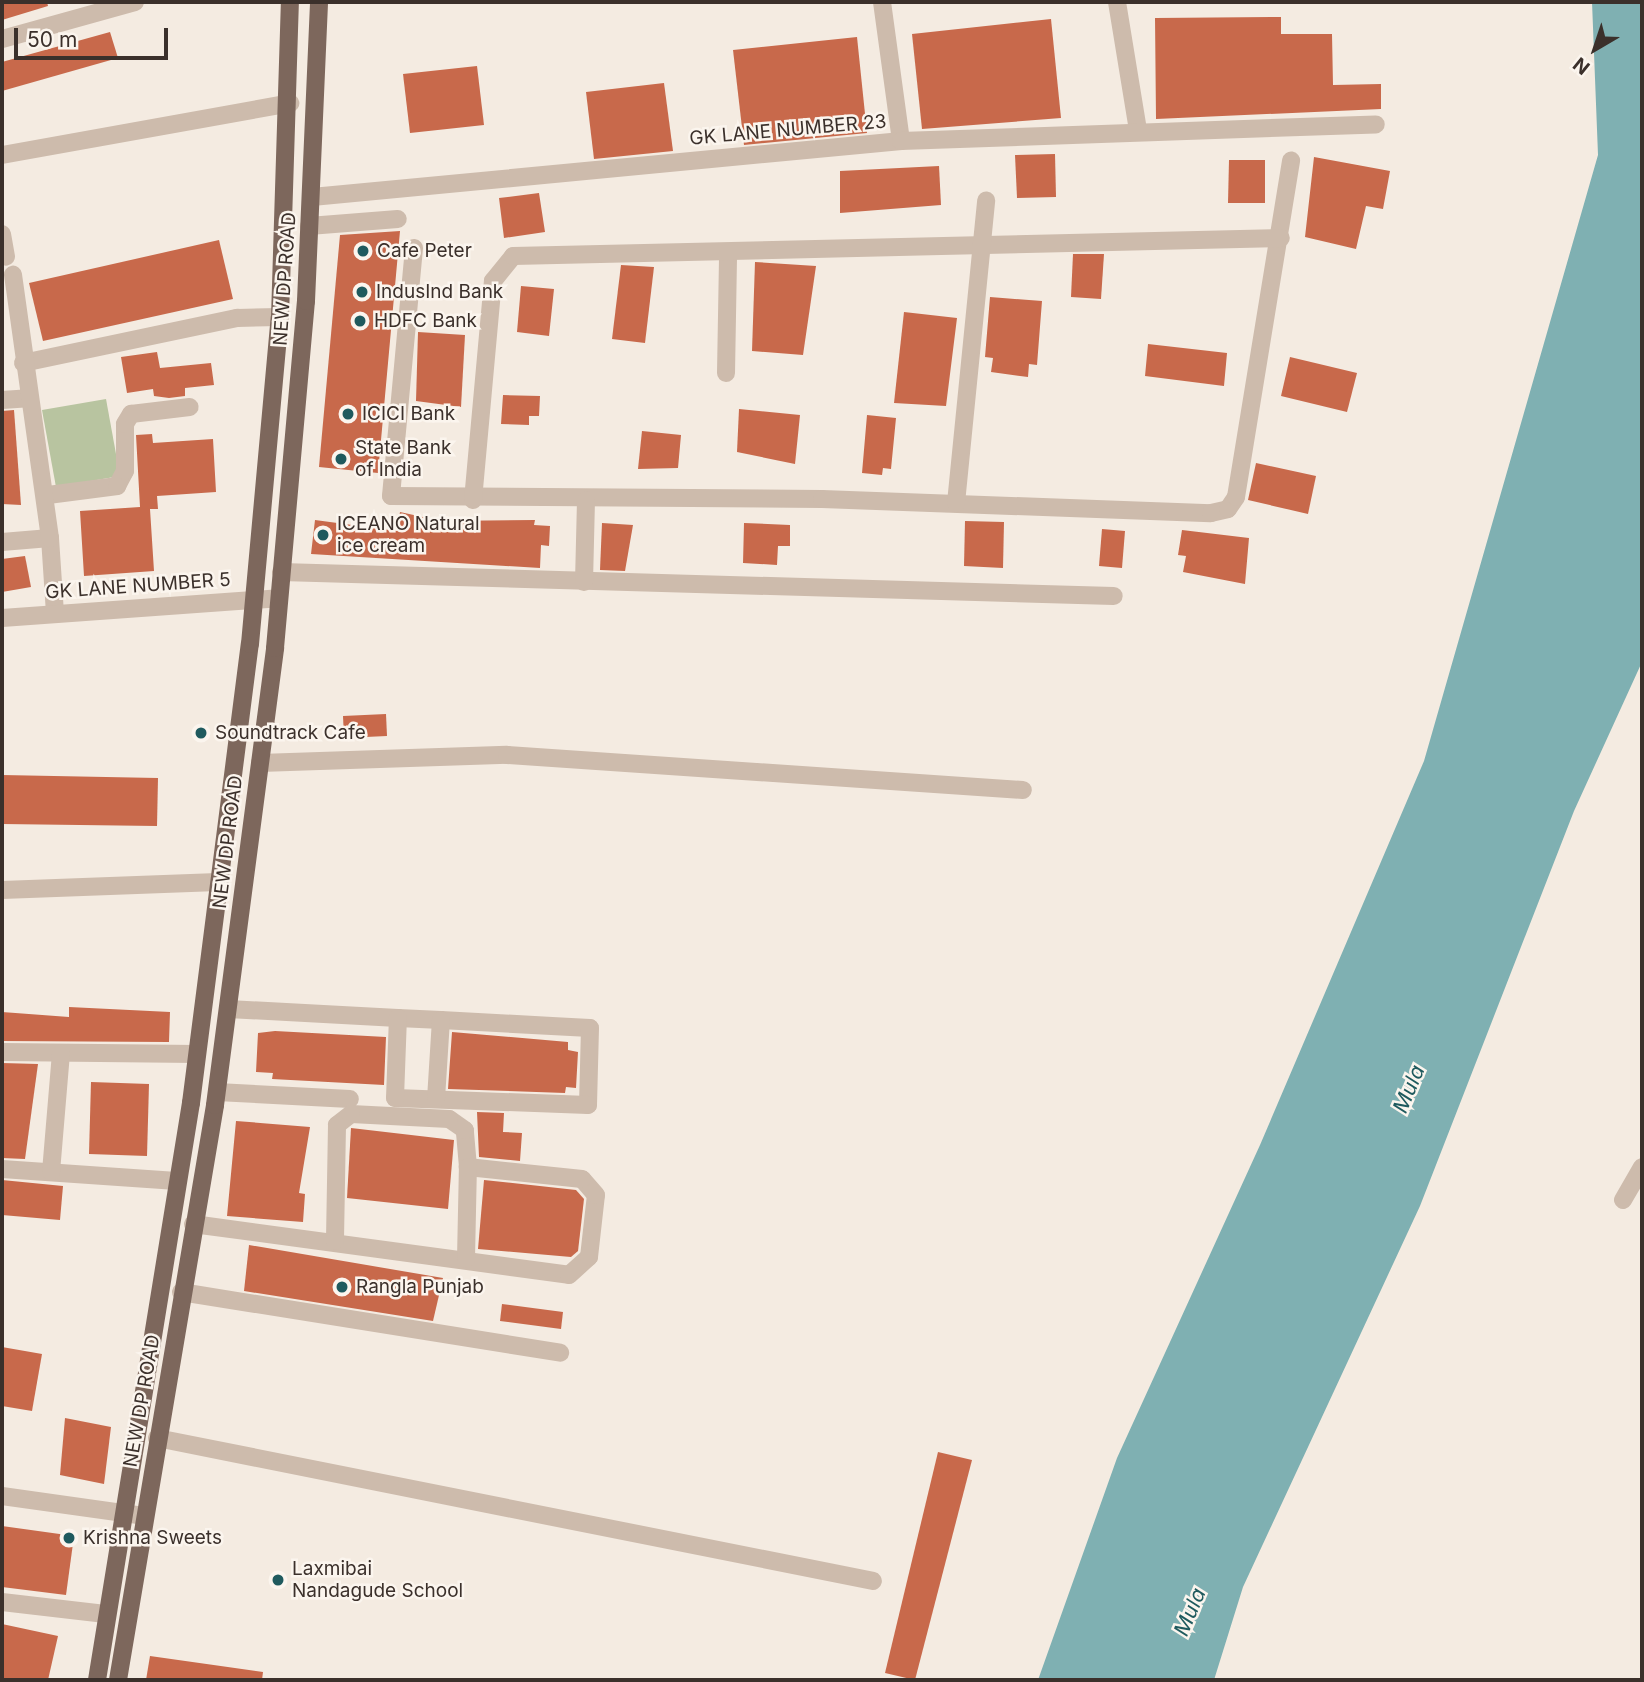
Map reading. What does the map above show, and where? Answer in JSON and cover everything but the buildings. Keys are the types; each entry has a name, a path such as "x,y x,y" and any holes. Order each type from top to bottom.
{"main road":[{"name":"NEW DP ROAD","path":"96,1680 119,1513 197,1054 254,598 280,317 290,103 290,2"},
{"name":"NEW DP ROAD","path":"118,1680 181,1292 217,1092 260,763 281,572 312,197 319,2"}],"street":[{"path":"2,39 135,2"},
{"path":"882,2 901,141"},
{"path":"1117,2 1138,130"},
{"path":"2,155 290,103"},
{"name":"GK LANE NUMBER 23","path":"312,197 901,141 1138,130 1376,124"},
{"path":"414,248 391,496 473,500 956,503 1228,509 1281,238 1291,160"},
{"path":"956,503 986,201"},
{"path":"309,226 398,219"},
{"path":"2,234 6,257"},
{"path":"473,500 493,281 503,260 983,243 1281,238"},
{"path":"726,373 728,254"},
{"path":"13,275 28,398 48,495 55,613"},
{"path":"23,363 237,318 280,317"},
{"path":"2,400 28,398"},
{"path":"48,495 117,486 125,471 125,424 131,414 190,407"},
{"path":"583,582 586,500"},
{"path":"2,542 50,538"},
{"path":"281,572 1114,596"},
{"name":"GK LANE NUMBER 5","path":"2,618 278,598"},
{"path":"260,763 507,755 1023,790"},
{"path":"2,890 218,882"},
{"path":"228,1009 590,1028 588,1105 395,1098 398,1018"},
{"path":"436,1099 441,1020"},
{"path":"2,1052 197,1054"},
{"path":"51,1172 61,1052"},
{"path":"217,1092 351,1099"},
{"path":"335,1241 337,1132 343,1118 449,1118 465,1130 468,1167 466,1259"},
{"path":"193,1224 335,1241 569,1275 589,1257 596,1195 582,1179 468,1167"},
{"path":"1623,1200 1642,1167"},
{"path":"2,1169 177,1181"},
{"path":"181,1292 560,1353"},
{"path":"157,1438 873,1581"},
{"path":"2,1496 144,1516"},
{"path":"2,1602 105,1614"}],"green space":[{"path":"106,399 120,476 56,487 42,410"}],"water":[{"name":"Mula","path":"1592,2 1642,2 1642,662 1574,811 1420,1206 1243,1587 1214,1680 1038,1680 1117,1458 1260,1145 1424,761 1598,155"}],"place":[{"name":"Cafe Peter","path":"363,251"},
{"name":"IndusInd Bank","path":"362,292"},
{"name":"HDFC Bank","path":"360,321"},
{"name":"ICICI Bank","path":"348,414"},
{"name":"State Bank of India","path":"341,459"},
{"name":"ICEANO Natural ice cream","path":"323,535"},
{"name":"Soundtrack Cafe","path":"201,733"},
{"name":"Rangla Punjab","path":"342,1287"},
{"name":"Krishna Sweets","path":"69,1538"},
{"name":"Laxmibai Nandagude School","path":"278,1580"}]}
